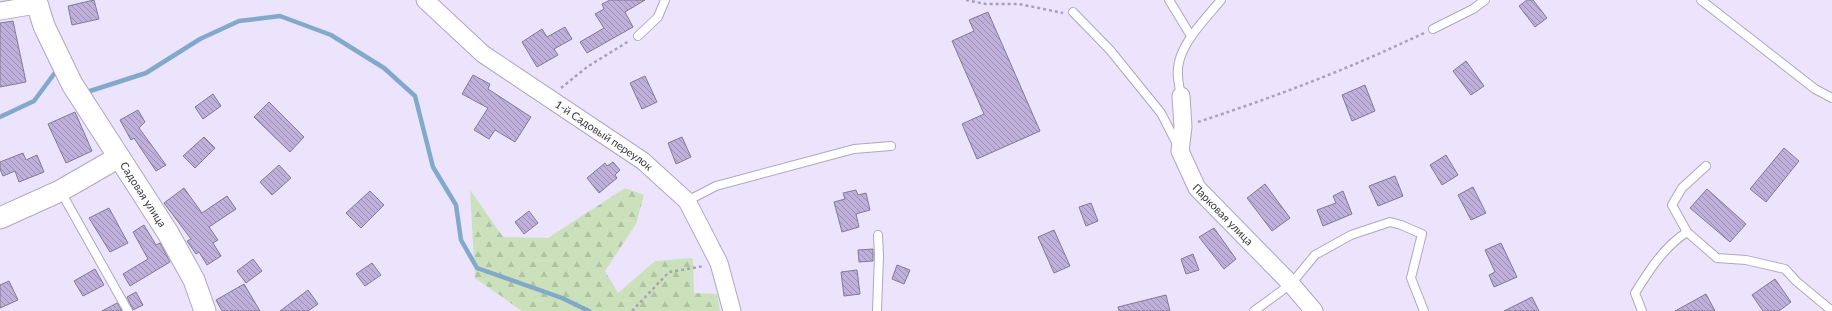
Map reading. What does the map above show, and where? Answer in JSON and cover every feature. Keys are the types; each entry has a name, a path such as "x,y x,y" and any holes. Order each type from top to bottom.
{"street":[{"name":"1-й Садовый переулок","path":"425,0 483,54 550,97 643,161 687,201 719,263 732,311"},
{"path":"0,11 36,2"},
{"name":"Садовая улица","path":"36,2 44,26 72,84 168,233 194,280 205,311"},
{"path":"1180,151 1183,127 1181,96"},
{"name":"Парковая улица","path":"1180,151 1197,188 1291,284 1314,311"},
{"path":"0,218 60,191 119,157"}],"lane":[{"path":"638,36 658,17 665,0"},
{"path":"1169,0 1191,36"},
{"path":"1181,96 1178,78 1179,61 1191,36 1221,0"},
{"path":"1433,29 1474,9 1485,0"},
{"path":"1701,0 1815,89 1832,98"},
{"path":"1073,12 1110,50 1161,114 1180,151"},
{"path":"687,201 716,186 854,149 891,146"},
{"path":"1706,166 1682,188 1672,205 1687,232 1717,258 1746,260 1785,269 1796,281 1832,310"},
{"path":"60,191 128,311"},
{"path":"1254,311 1291,284 1315,255 1351,235 1390,222 1422,234 1411,278 1424,311"},
{"path":"1642,311 1635,292 1653,264 1674,241 1687,232"},
{"path":"877,311 879,255 878,235"}],"path":[{"path":"1183,127 1254,104 1388,51 1433,29"},
{"path":"550,97 586,67 638,36"},
{"path":"632,311 669,272 719,263"}],"green space":[{"path":"625,188 644,195 636,224 605,271 618,293 655,261 693,258 694,293 717,294 720,311 522,311 475,278 470,190 503,237 548,238"}],"building":[{"path":"94,0 99,19 72,25 68,6"},
{"path":"610,0 645,0 625,12 633,27 587,53 580,42 604,28 595,14 604,9 602,4"},
{"path":"1527,0 1533,0 1547,18 1535,27 1519,6"},
{"path":"988,12 1040,131 977,159 962,124 984,114 952,41 974,31 969,20"},
{"path":"13,21 26,82 0,87 0,23"},
{"path":"565,27 572,39 554,49 558,55 537,67 522,42 542,29 547,37"},
{"path":"1466,61 1484,86 1471,95 1453,71"},
{"path":"473,75 490,84 488,89 531,117 515,142 495,130 489,139 474,130 488,108 462,94"},
{"path":"645,76 657,102 642,109 630,83"},
{"path":"1365,85 1375,111 1352,121 1342,95"},
{"path":"213,94 221,106 203,119 195,107"},
{"path":"269,102 304,137 290,152 254,117"},
{"path":"138,110 145,122 139,128 166,165 156,171 134,138 131,140 120,120"},
{"path":"75,112 92,151 66,163 48,124"},
{"path":"204,137 215,148 195,168 183,156"},
{"path":"682,137 691,157 676,164 668,143"},
{"path":"1784,148 1799,161 1766,202 1750,189"},
{"path":"23,153 26,160 37,155 44,172 19,182 15,171 3,176 0,169 0,162"},
{"path":"1446,155 1458,175 1442,185 1430,165"},
{"path":"613,162 620,170 615,175 617,178 599,193 587,178 605,163 607,166"},
{"path":"279,165 291,178 272,195 260,182"},
{"path":"1395,176 1403,196 1378,206 1369,186"},
{"path":"1265,184 1290,218 1272,231 1247,198"},
{"path":"1473,187 1486,213 1471,220 1458,195"},
{"path":"184,188 202,213 227,196 236,209 209,227 218,240 213,243 221,256 207,265 199,252 196,254 187,241 191,239 164,203"},
{"path":"1707,189 1746,224 1730,242 1690,208"},
{"path":"856,190 858,195 866,193 870,210 856,214 859,227 842,232 834,202 845,199 843,193"},
{"path":"370,191 384,205 361,228 346,213"},
{"path":"1343,191 1352,214 1323,226 1317,210 1336,203 1333,196"},
{"path":"1091,203 1098,221 1086,226 1079,207"},
{"path":"109,208 128,243 110,252 89,218"},
{"path":"529,211 538,223 524,234 515,222"},
{"path":"144,225 156,245 160,243 170,262 130,286 123,274 148,259 133,232"},
{"path":"1214,228 1236,259 1224,269 1199,237"},
{"path":"1054,230 1070,266 1054,273 1038,237"},
{"path":"1501,243 1517,277 1494,287 1489,275 1495,272 1485,250"},
{"path":"873,249 873,261 859,262 858,250"},
{"path":"1193,254 1199,270 1186,274 1181,259"},
{"path":"253,259 262,271 246,283 237,271"},
{"path":"372,263 381,275 365,286 356,274"},
{"path":"897,265 910,270 904,284 892,279"},
{"path":"95,269 104,285 83,296 74,281"},
{"path":"857,270 860,294 844,296 841,272"},
{"path":"1775,279 1791,302 1779,311 1763,311 1752,295"},
{"path":"9,281 18,300 0,308 0,285"},
{"path":"244,284 260,311 222,311 216,300"},
{"path":"308,290 318,304 308,311 280,311"},
{"path":"136,292 143,305 133,310 127,297"},
{"path":"1706,294 1715,311 1675,311"},
{"path":"1166,295 1170,311 1119,311 1118,307"},
{"path":"1532,297 1539,311 1504,311"},
{"path":"117,303 122,311 102,311"}],"waterway":[{"path":"86,90 87,92 146,73 200,39 239,21 280,16 331,35 384,68 415,96 433,167 456,205 461,240 477,268 562,298 589,311"},
{"path":"0,117 34,101 54,74 60,72"}]}
